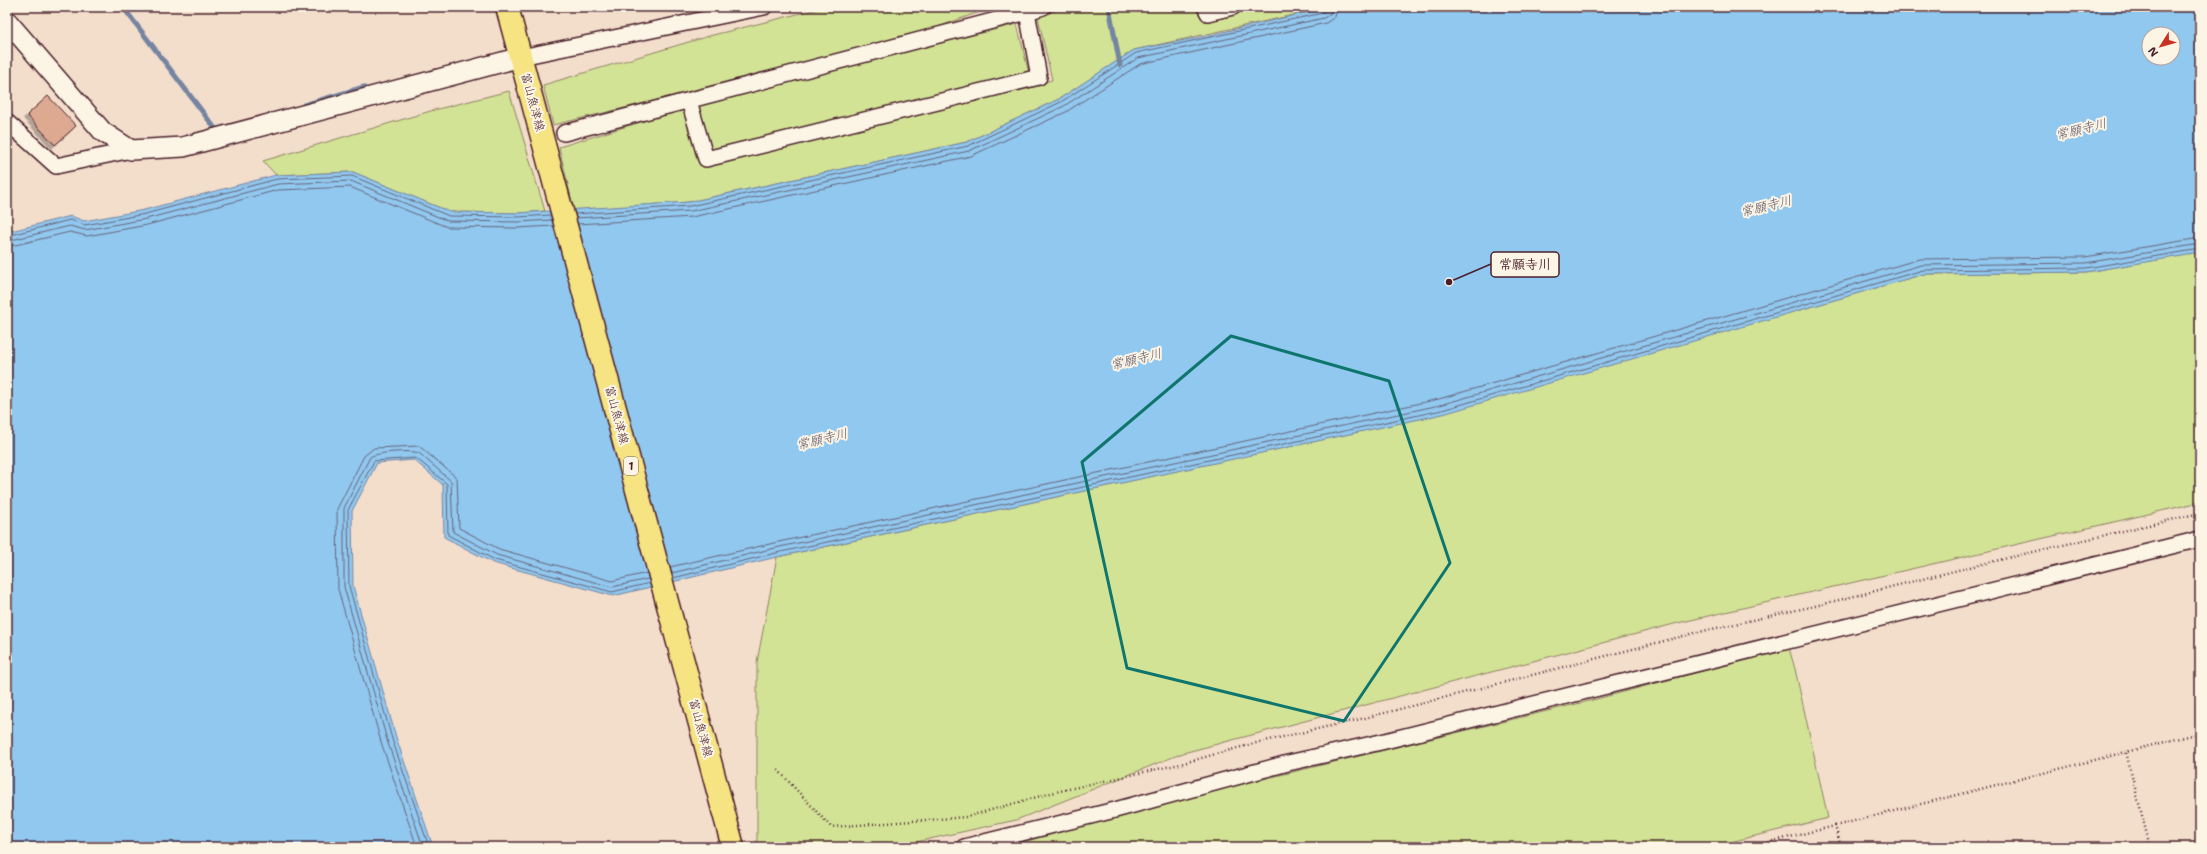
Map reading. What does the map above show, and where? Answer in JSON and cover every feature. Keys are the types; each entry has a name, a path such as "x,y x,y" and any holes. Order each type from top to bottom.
{"main road":[{"name":"富山魚津線","path":"507,7 733,847"}],"street":[{"path":"7,122 56,166 131,150 183,147 521,57 764,7"},
{"path":"564,133 1043,7"},
{"path":"1206,7 1208,13 1233,7"},
{"path":"689,100 706,159 1039,77 1027,12"},
{"path":"7,21 103,132 131,150"},
{"path":"964,847 1115,810 1288,762 1381,742 2200,539"}],"path":[{"path":"778,770 831,827 966,817 1051,793 1180,764 1252,744 1373,716 1699,632 1819,605 1982,564 2200,513"},
{"path":"1749,847 2200,733"},
{"path":"2126,752 2150,847"},
{"path":"1835,826 1841,847"}],"highlighted area":[{"path":"1231,336 1389,381 1450,563 1344,721 1127,668 1082,462"}],"green space":[{"path":"826,7 993,7 924,32 808,64 553,125 543,85 709,36"},
{"path":"1060,7 1202,7 1204,19 1254,7 1330,7 1134,50 1059,99 967,142 689,202 574,210 559,147 683,109 703,167 1052,80 1038,17 1060,9"},
{"path":"1017,24 1029,74 712,152 697,104"},
{"path":"509,91 545,211 518,213 450,212 353,172 276,175 263,161 434,110"},
{"path":"2200,253 2200,502 1678,623 1183,753 1016,820 893,847 757,847 757,662 777,557 1432,416 1924,274 2086,272"},
{"path":"1789,648 1828,818 1710,847 1005,847 1205,793 1593,700"}],"water":[{"path":"1330,7 2200,7 2200,253 2086,272 1924,274 1443,414 777,557 613,596 493,563 444,537 443,485 414,460 377,463 352,511 353,586 396,737 433,847 7,847 7,232 71,216 84,221 144,210 276,175 353,172 450,212 518,213 689,202 967,142 1059,99 1134,50 1206,36"}],"building":[{"path":"48,96 76,126 55,145 27,115"}],"waterway":[{"path":"123,7 217,131 220,130"},
{"path":"1109,7 1120,65"},
{"path":"304,105 364,87"}],"place":[{"name":"常願寺川","path":"1449,282"}]}
